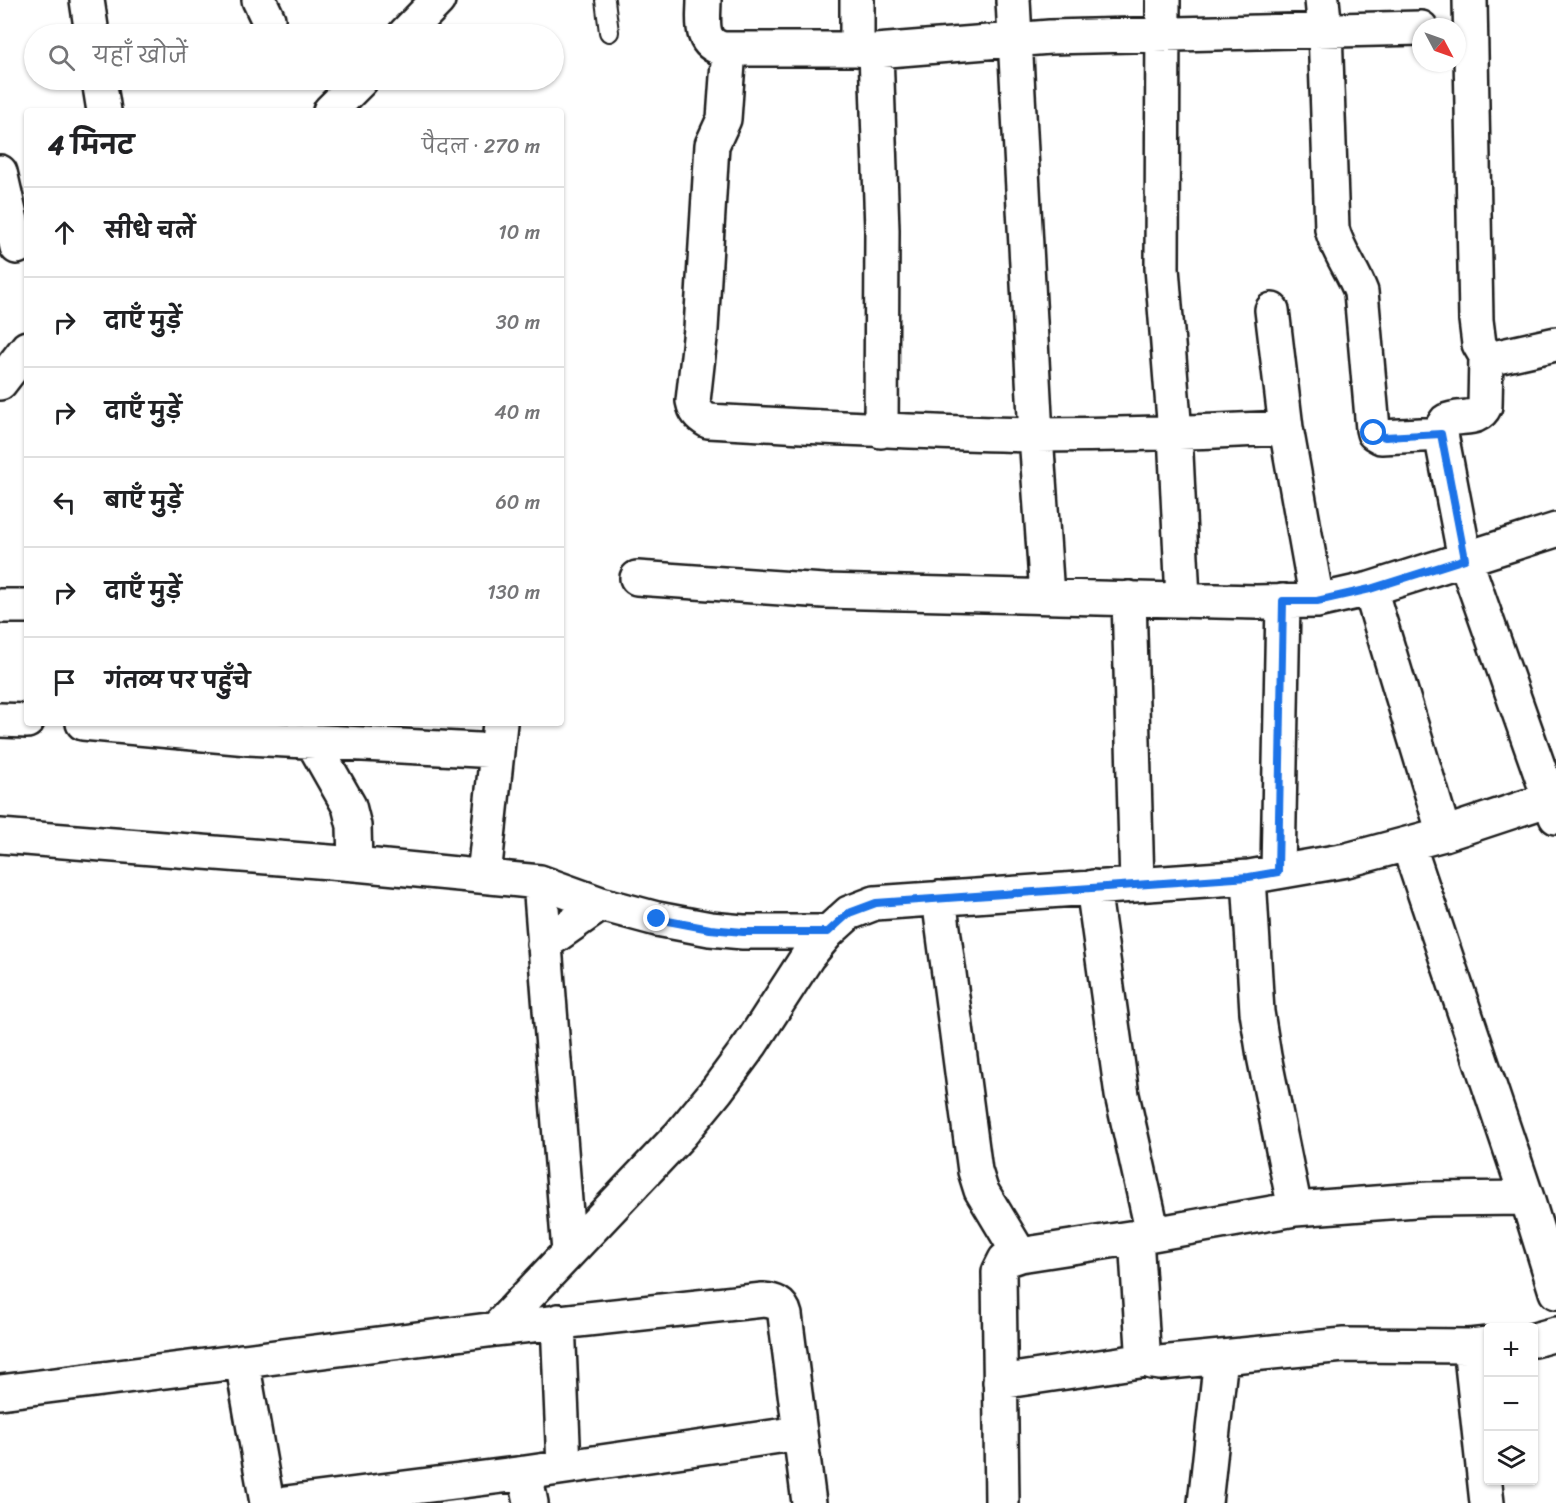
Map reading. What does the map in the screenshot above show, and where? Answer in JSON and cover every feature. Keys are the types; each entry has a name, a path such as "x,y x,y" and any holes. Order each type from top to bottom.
{"street":[{"path":"87,0 91,24"},
{"path":"415,24 438,0"},
{"path":"704,0 707,40 712,46 729,49 866,50 1017,39 1165,34 1324,15 1402,19"},
{"path":"857,0 866,50 882,230 881,431"},
{"path":"1014,0 1036,435 1047,596"},
{"path":"1163,0 1165,34 1162,268 1175,432 1184,599"},
{"path":"1324,15 1332,229 1339,250 1356,278 1361,292 1372,429 1381,437 1441,434"},
{"path":"729,49 724,119 712,145 694,407 699,416 708,421 881,431 1036,435 1286,429"},
{"path":"496,1329 680,1135 751,1044 808,956 828,932 849,913 876,903 1263,874 1347,860 1554,804 1465,559 1441,434 1446,420 1475,416 1482,412 1485,405 1486,356 1479,344 1476,320 1465,72"},
{"path":"101,90 104,108"},
{"path":"333,108 351,90"},
{"path":"0,172 15,247"},
{"path":"1272,310 1286,429 1317,601"},
{"path":"1486,356 1500,357 1556,344"},
{"path":"0,382 24,352"},
{"path":"637,578 824,591 1317,601 1370,589 1556,530"},
{"path":"1370,589 1444,834"},
{"path":"1129,598 1137,884"},
{"path":"1283,601 1263,874 1257,1012 1295,1209"},
{"path":"0,606 24,606"},
{"path":"0,720 24,721"},
{"path":"117,726 248,738 312,741 498,737 484,876"},
{"path":"312,741 349,806 354,826 356,864"},
{"path":"0,836 356,864 540,882 601,904 657,919 710,929 743,932 828,932"},
{"path":"1408,844 1527,1198 1549,1241 1556,1292"},
{"path":"540,882 569,1252"},
{"path":"1093,887 1144,1236 1143,1348 1147,1359 1152,1362"},
{"path":"939,898 975,1171 981,1190 1020,1255"},
{"path":"544,944 601,904"},
{"path":"1002,1503 999,1272 1005,1260 1020,1255 1295,1209 1429,1199 1527,1198"},
{"path":"0,1392 496,1329 763,1300 772,1301 783,1308 785,1315 809,1503"},
{"path":"558,1322 564,1467"},
{"path":"1538,1339 1556,1334"},
{"path":"1000,1382 1146,1360 1160,1363 1344,1345 1479,1345 1487,1503"},
{"path":"1206,1503 1221,1357"},
{"path":"242,1362 267,1503"},
{"path":"286,1503 528,1488 564,1467 800,1433"}],"lane":[{"path":"605,0 609,32"}],"route":[{"path":"657,919 710,929 743,932 828,932 849,913 876,903 1249,877 1278,872 1283,601 1317,601 1370,589 1465,559 1441,434 1381,437 1374,433"}]}
